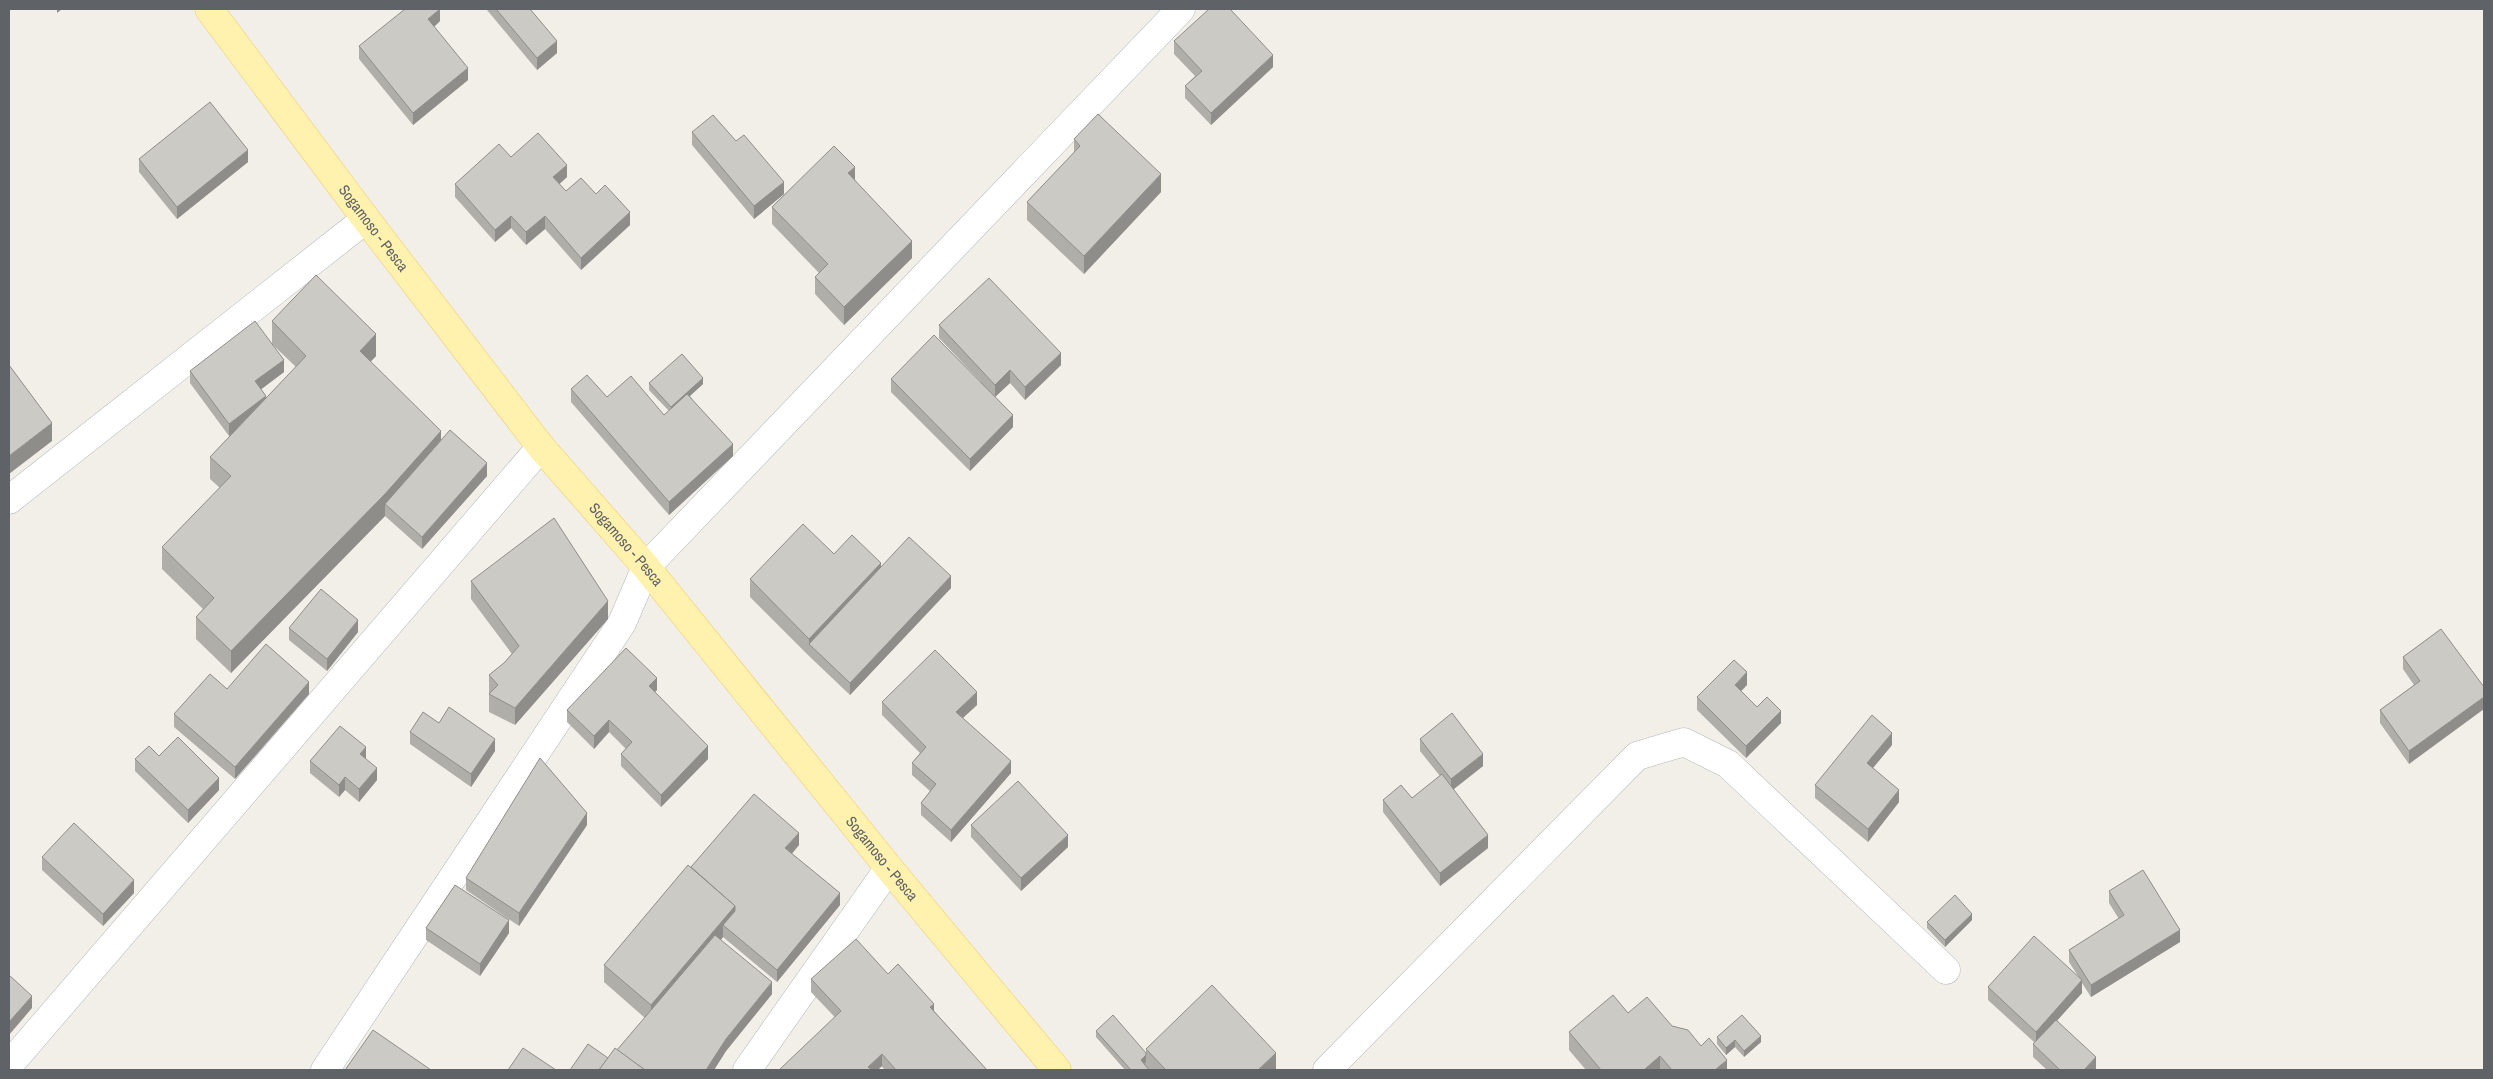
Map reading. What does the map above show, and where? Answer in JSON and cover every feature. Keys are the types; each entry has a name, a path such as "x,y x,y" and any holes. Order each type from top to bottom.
{"main road":[{"name":"Sogamoso - Pesca","path":"209,9 366,219 541,447 646,567 889,868 1057,1070"}],"street":[{"path":"326,1070 622,623 646,567 1181,9"},
{"path":"9,500 366,219"},
{"path":"9,1064 541,447"},
{"path":"1327,1070 1637,756 1684,742 1728,764 1946,970"},
{"path":"747,1070 889,868"}],"building":[{"path":"405,9 440,9 428,19 468,68 413,113 359,46"},
{"path":"496,9 530,9 557,41 537,58"},
{"path":"1209,9 1230,9 1273,55 1211,113 1185,86 1202,71 1174,41"},
{"path":"210,102 248,150 177,207 139,159"},
{"path":"1098,114 1161,174 1084,256 1027,202 1080,146 1074,139"},
{"path":"713,115 736,141 744,135 784,182 754,206 692,132"},
{"path":"538,133 567,165 553,177 566,191 581,178 596,194 605,185 630,212 581,258 545,216 526,232 511,216 495,230 455,184 499,144 511,157"},
{"path":"834,146 855,167 848,173 912,241 844,307 815,277 828,264 772,207"},
{"path":"316,275 376,334 360,351 441,431 385,494 231,651 196,617 214,598 162,547 231,476 210,457 306,356 272,321"},
{"path":"989,278 1061,353 1025,387 1010,370 995,385 939,325"},
{"path":"255,321 284,360 255,381 266,396 229,424 190,371"},
{"path":"934,335 1013,415 970,459 891,379"},
{"path":"682,354 703,378 671,407 649,383"},
{"path":"9,365 52,423 9,456"},
{"path":"587,375 607,397 631,376 664,415 687,394 733,444 669,502 571,389"},
{"path":"450,430 487,463 422,537 385,504"},
{"path":"554,518 608,601 515,708 489,694 498,685 489,675 504,663 519,646 471,581"},
{"path":"803,524 834,554 852,535 881,563 809,639 750,579"},
{"path":"909,537 951,576 850,683 809,644"},
{"path":"321,589 358,620 327,659 289,628"},
{"path":"2441,629 2484,687 2484,697 2409,751 2380,710 2420,681 2403,657"},
{"path":"266,644 309,682 235,767 174,714 210,674 227,689"},
{"path":"626,648 657,678 649,686 708,746 661,795 621,754 632,742 609,720 594,736 567,710"},
{"path":"935,650 977,692 956,712 1011,761 951,830 921,803 936,784 912,763 926,747 882,702"},
{"path":"1734,660 1747,672 1735,685 1757,707 1767,697 1781,711 1746,746 1697,697"},
{"path":"449,707 495,739 471,774 410,732 423,712 439,723"},
{"path":"1452,713 1483,754 1451,779 1420,739"},
{"path":"1872,715 1892,733 1867,763 1899,790 1868,829 1815,785"},
{"path":"340,726 366,747 360,754 377,768 359,789 345,777 339,785 310,761"},
{"path":"178,737 219,778 188,810 135,759 149,746 159,756"},
{"path":"540,758 587,813 519,913 466,878"},
{"path":"1442,774 1488,835 1440,873 1383,800 1401,785 1412,798"},
{"path":"1018,781 1068,835 1021,878 971,825"},
{"path":"754,794 799,833 785,848 840,893 777,970 723,925 735,911 735,906 691,867"},
{"path":"74,823 134,880 103,914 42,857"},
{"path":"688,865 735,906 651,1005 604,965"},
{"path":"2143,870 2180,930 2091,985 2069,950 2124,915 2109,891"},
{"path":"455,885 509,920 480,964 426,928"},
{"path":"1955,895 1972,914 1945,940 1927,922"},
{"path":"715,935 772,982 726,1039 706,1070 645,1070 617,1050"},
{"path":"2034,936 2082,980 2036,1032 1988,987"},
{"path":"856,939 888,974 898,964 934,1004 930,1007 987,1070 896,1070 882,1054 868,1067 872,1070 779,1070 841,1011 811,979"},
{"path":"9,975 32,996 9,1022"},
{"path":"1212,985 1276,1053 1258,1070 1166,1070 1146,1049"},
{"path":"1613,995 1628,1013 1647,997 1672,1026 1688,1030 1701,1046 1709,1038 1727,1060 1715,1070 1672,1070 1660,1056 1645,1069 1647,1070 1601,1070 1569,1032"},
{"path":"1113,1015 1146,1053 1141,1060 1149,1070 1131,1070 1096,1031"},
{"path":"1742,1015 1761,1036 1744,1051 1735,1040 1726,1048 1717,1037"},
{"path":"2056,1020 2096,1057 2084,1070 2060,1070 2033,1044"},
{"path":"373,1030 431,1070 345,1070"},
{"path":"588,1044 608,1058 599,1070 570,1070"},
{"path":"523,1048 556,1070 508,1070"},
{"path":"615,1048 645,1070 599,1070"}]}
